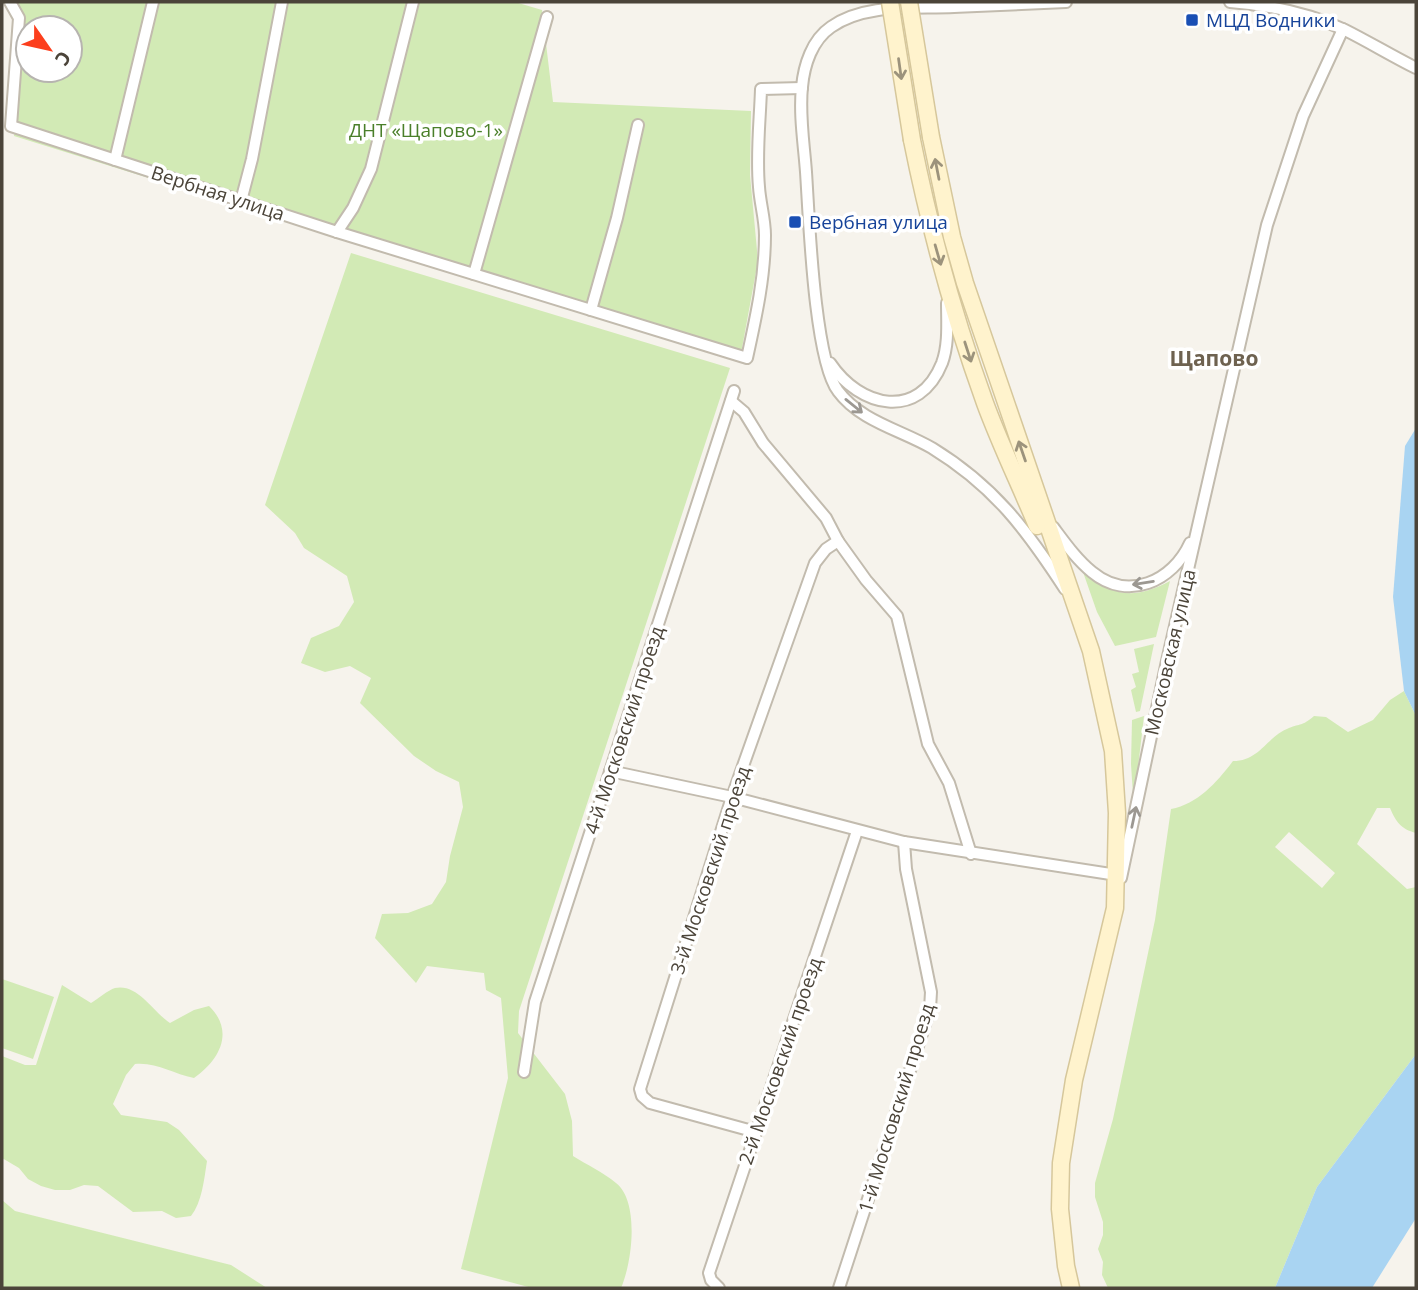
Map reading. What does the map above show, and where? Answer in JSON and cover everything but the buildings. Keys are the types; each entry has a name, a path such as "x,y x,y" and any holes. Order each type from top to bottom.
{"main road":[{"path":"890,2 912,140 931,230 947,287 986,405 1076,610"},
{"path":"909,2 931,136 952,237 1100,687 1113,751 1117,875 1115,908"},
{"name":"Московская улица","path":"1071,1288 1060,1209 1062,1155 1074,1080 1115,908"}],"street":[{"name":"Вербная улица","path":"10,2 19,18 11,126 337,232 747,358 761,295 764,264 765,231 757,153 761,89 802,88"},
{"path":"115,160 153,2"},
{"path":"241,201 252,159 282,2"},
{"path":"337,232 353,208 371,169 413,2"},
{"path":"1065,589 1008,509 981,482 931,448 864,415 835,388 824,348 809,217 802,88 808,57 816,41 842,20 859,14 876,10 1066,2"},
{"path":"1230,2 1300,13 1343,29 1416,68"},
{"path":"474,274 547,17"},
{"name":"Московская улица","path":"1115,908 1167,661 1273,206 1303,116 1343,29"},
{"path":"590,310 617,218 638,125"},
{"path":"824,348 836,373 866,397 888,402 912,396 932,381 943,361 948,332 947,287"},
{"name":"4-й Московский проезд","path":"524,1072 535,1002 732,396 763,443 826,519 838,541"},
{"path":"1044,515 1069,548 1094,574 1107,582 1122,585 1157,581 1173,569 1184,554 1200,517"},
{"path":"838,541 866,580 897,616 928,744 949,783 971,854"},
{"name":"3-й Московский проезд","path":"756,1132 650,1103 642,1096 640,1089 732,797 815,563 838,541"},
{"path":"610,771 732,797 904,842 1117,875"},
{"name":"2-й Московский проезд","path":"719,1288 711,1280 709,1273 857,831"},
{"name":"1-й Московский проезд","path":"839,1288 930,1009 931,992 906,869 904,842"}],"green space":[{"name":"ДНТ «Щапово-1»","path":"7,2 515,2 542,10 553,102 751,111 750,175 758,261 740,359 588,315 14,136 15,84 84,84 84,14 14,16"},
{"path":"351,253 730,368 519,1011 518,1033 565,1094 572,1121 573,1156 616,1183 624,1192 632,1233 628,1264 621,1288 532,1288 461,1269 508,1078 501,998 486,990 484,973 427,966 416,983 375,938 382,914 408,913 432,904 446,882 463,807 459,782 414,756 360,703 371,678 350,666 325,672 301,663 311,638 339,626 354,602 347,576 304,548 295,533 265,505"},
{"path":"1083,572 1105,587 1125,593 1145,591 1170,581 1156,637 1115,646 1097,612"},
{"path":"1154,644 1140,711 1136,712 1131,690 1136,687 1132,674 1139,672 1134,649"},
{"path":"1404,691 1416,716 1416,833 1400,824 1390,808 1377,808 1357,844 1407,889 1416,887 1416,1054 1317,1187 1275,1288 1108,1288 1102,1275 1103,1262 1098,1249 1103,1235 1103,1222 1095,1197 1095,1183 1113,1119 1155,920 1171,809 1198,797 1233,761 1257,753 1289,728 1314,716 1326,717 1348,732 1373,720 1390,700","holes":["1289,832 1335,873 1322,888 1275,847"]},
{"path":"1144,716 1135,793 1133,795 1132,720"},
{"path":"2,979 54,997 33,1059 2,1048"},
{"path":"62,985 91,1003 115,988 131,990 170,1023 194,1010 209,1006 217,1016 223,1035 221,1045 203,1071 194,1078 158,1066 135,1064 126,1075 113,1104 121,1115 167,1122 179,1130 207,1161 200,1197 191,1216 176,1218 162,1211 133,1212 98,1186 84,1185 70,1190 55,1190 41,1186 2,1158 2,1056 25,1065 36,1065"},
{"path":"2,1200 15,1211 231,1265 267,1288 2,1288"}],"water":[{"path":"1416,428 1416,716 1404,691 1393,597 1405,446"},
{"path":"1416,1054 1416,1218 1372,1288 1275,1288 1317,1187"}],"place":[{"name":"МЦД Водники","path":"1192,20"},
{"name":"Вербная улица","path":"795,222"}],"district":[{"name":"Щапово","path":"1214,358"}]}
